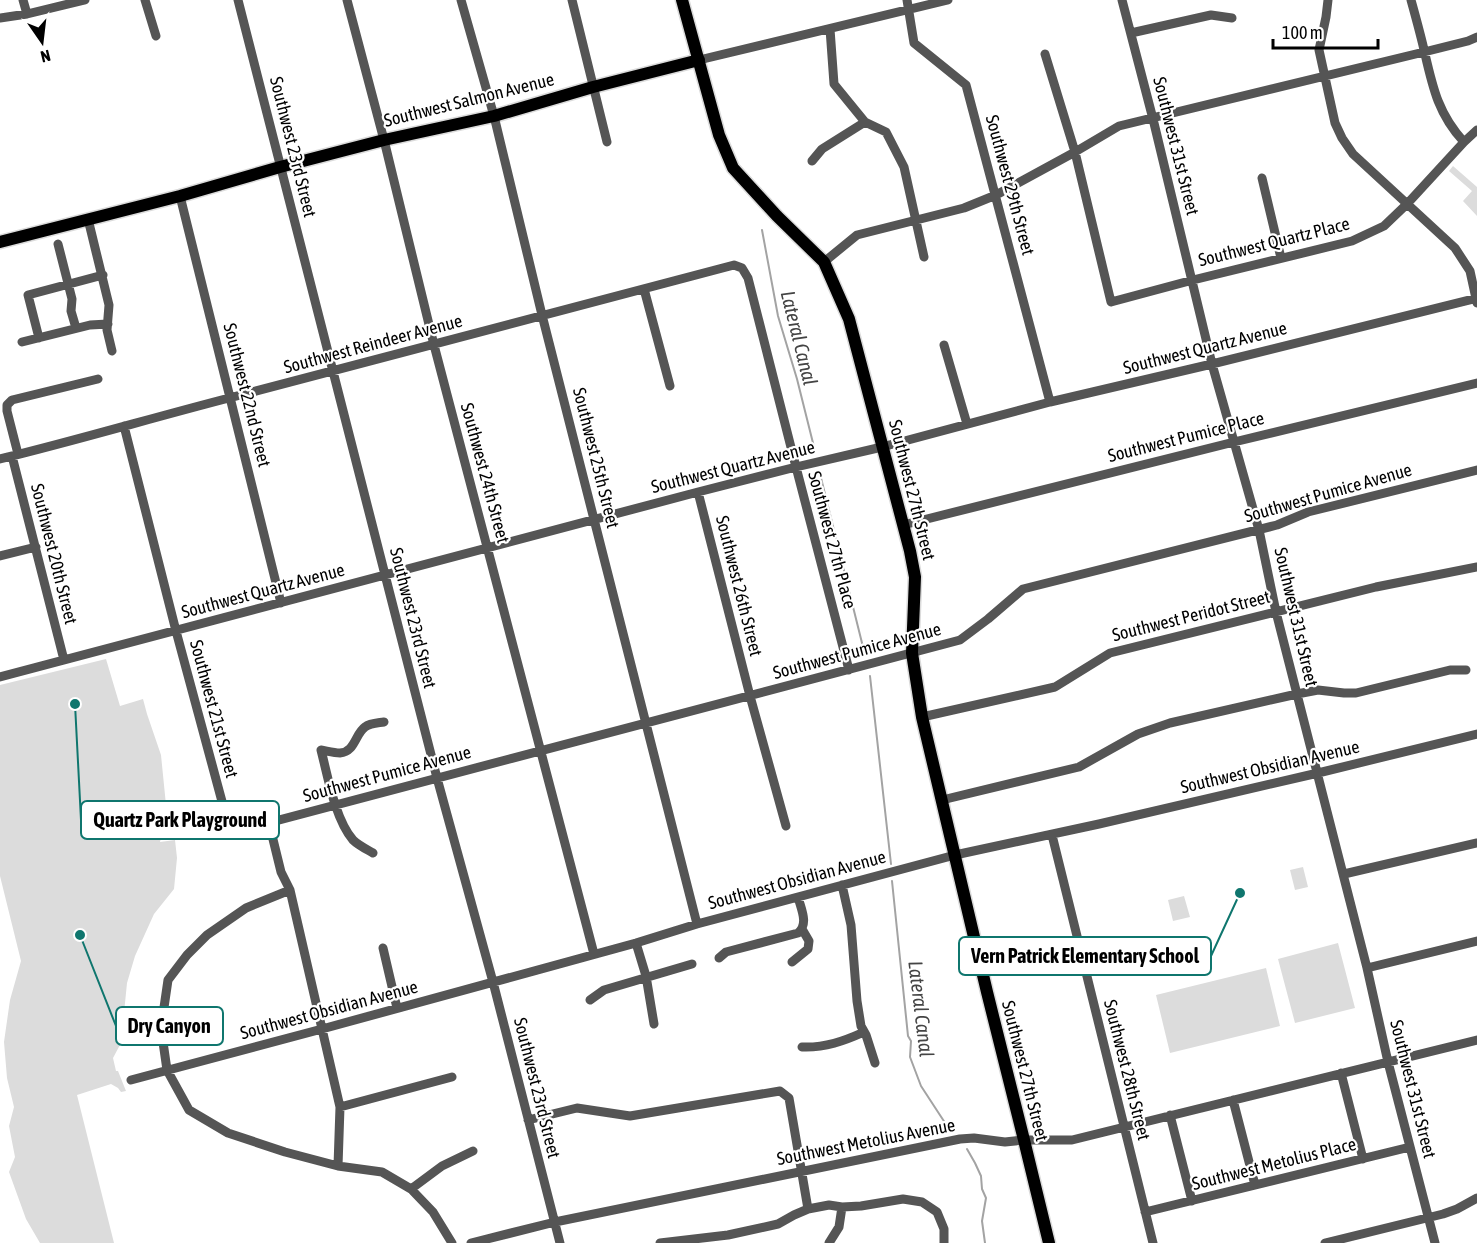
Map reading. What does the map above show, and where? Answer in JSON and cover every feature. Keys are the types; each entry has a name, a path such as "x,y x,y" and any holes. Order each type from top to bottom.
{"main road":[{"name":"Southwest 27th Street","path":"682,0 719,135 733,168 824,262 849,320 915,577 912,653 922,717 1049,1243"},
{"name":"Southwest Salmon Avenue","path":"0,242 384,140 494,116 593,87 699,60"}],"street":[{"path":"23,0 27,14"},
{"path":"0,18 85,0"},
{"path":"146,0 156,36"},
{"name":"Southwest 23rd Street","path":"238,0 437,778 493,982 560,1243"},
{"name":"Southwest 24th Street","path":"347,0 434,345 594,954"},
{"name":"Southwest 25th Street","path":"461,0 494,116 542,315 697,924"},
{"path":"572,0 607,142"},
{"name":"Southwest Salmon Avenue","path":"699,60 830,29 908,5 948,0"},
{"name":"Southwest 31st Street","path":"1122,0 1212,364 1259,530 1276,612 1344,874 1388,1062 1435,1243"},
{"path":"1328,0 1319,50 1335,123 1342,138 1353,154 1455,248 1470,271 1477,300"},
{"path":"1411,0 1434,91 1454,131 1464,142"},
{"name":"Southwest 29th Street","path":"908,5 914,43 966,85 1050,402"},
{"path":"1131,33 1211,15 1232,18"},
{"path":"830,29 834,84 866,122 886,132 904,167 924,257"},
{"path":"824,262 856,235 964,208 996,195 1119,126 1477,37"},
{"path":"1045,54 1075,152"},
{"path":"812,161 822,149 866,122"},
{"name":"Southwest Quartz Place","path":"1075,152 1111,302 1352,241 1384,226 1477,130"},
{"path":"1262,178 1281,258"},
{"name":"Southwest 22nd Street","path":"180,196 281,603"},
{"path":"88,219 103,275 108,305 107,330 112,351"},
{"path":"58,244 72,300 71,311 76,328"},
{"name":"Southwest Reindeer Avenue","path":"0,459 734,265 742,268 748,278"},
{"path":"39,338 28,295 103,275"},
{"name":"Southwest 27th Place","path":"748,278 849,670"},
{"path":"644,290 670,386"},
{"name":"Southwest Quartz Avenue","path":"0,677 698,492 882,447 966,423 1477,300"},
{"path":"22,342 90,325 108,324"},
{"path":"944,345 966,423"},
{"name":"Southwest 20th Street","path":"64,660 15,455 7,405 12,400 98,379"},
{"name":"Southwest Pumice Place","path":"903,525 1477,383"},
{"name":"Southwest 21st Street","path":"124,426 176,631 230,825"},
{"name":"Southwest Pumice Avenue","path":"230,825 234,829 241,830 269,823 960,640 1023,589 1259,530 1308,512 1477,470"},
{"name":"Southwest 26th Street","path":"698,492 786,826"},
{"path":"0,556 36,547"},
{"name":"Southwest Peridot Street","path":"922,717 1055,687 1110,653 1376,587 1477,567"},
{"path":"942,800 1079,767 1138,734 1170,723 1318,690 1356,693 1450,670 1466,670"},
{"path":"373,854 354,841 344,826 321,750 340,753 348,750 368,724 384,722"},
{"name":"Southwest Obsidian Avenue","path":"131,1080 322,1030 697,924 955,855 1052,835 1477,734"},
{"path":"269,823 281,872 290,890 340,1107 338,1166"},
{"name":"Southwest 28th Street","path":"1052,835 1153,1243"},
{"path":"1344,874 1477,843"},
{"path":"842,885 851,925 861,1026 875,1063"},
{"path":"290,890 246,908 207,935 187,955 168,980 161,1028 167,1070 189,1110 228,1133 285,1152 338,1166 382,1172 411,1189 433,1212 452,1243"},
{"path":"719,958 726,952 798,933 804,923 798,897"},
{"path":"792,962 808,949 809,941 802,929"},
{"path":"1367,968 1477,940"},
{"path":"636,943 646,976 654,1024"},
{"path":"383,948 397,1008"},
{"path":"590,999 604,990 692,964"},
{"path":"802,1047 814,1048 830,1045 864,1032"},
{"name":"Southwest Metolius Avenue","path":"471,1243 555,1222 960,1139 974,1138 1005,1142 1072,1140 1477,1040"},
{"path":"1341,1073 1363,1159"},
{"path":"340,1107 452,1077"},
{"path":"528,1120 577,1108 630,1116 780,1091 789,1098 808,1209"},
{"path":"1233,1100 1255,1185"},
{"path":"1170,1115 1192,1201"},
{"name":"Southwest Metolius Place","path":"1145,1212 1410,1147"},
{"path":"411,1189 441,1166 473,1151"},
{"path":"1325,1243 1457,1209 1477,1198"},
{"path":"662,1243 729,1239 778,1224 808,1209 829,1205 861,1206 903,1199 922,1202 937,1212 944,1229 944,1243"},
{"path":"829,1243 839,1227 842,1207"}],"shaded area":[{"path":"1453,166 1477,187 1477,216 1463,201 1472,191 1449,171"},
{"path":"106,659 120,706 143,699 161,755 167,815 160,842 175,840 177,858 174,889 154,914 135,956 127,983 121,1043 113,1058 116,1071 126,1091 121,1092 111,1084 77,1095 114,1243 40,1243 26,1219 9,1172 15,1157 9,1126 14,1107 7,1078 4,1042 10,1000 21,961 0,876 0,685"},
{"path":"1303,867 1308,887 1295,890 1290,870"},
{"path":"1184,896 1190,917 1173,921 1168,900"},
{"path":"1338,943 1355,1008 1295,1023 1278,959"},
{"path":"1266,968 1280,1026 1170,1053 1156,995"}],"waterway":[{"name":"Lateral Canal","path":"762,230 778,316 815,451"},
{"name":"Lateral Canal","path":"820,474 865,655"},
{"name":"Lateral Canal","path":"870,676 891,864"},
{"name":"Lateral Canal","path":"892,881 908,1036 911,1041 910,1057 921,1086 951,1132"},
{"name":"Lateral Canal","path":"967,1149 981,1176 982,1189 986,1198 982,1221 985,1243"}],"place":[{"name":"Quartz Park Playground","path":"75,704"},
{"name":"Vern Patrick Elementary School","path":"1240,893"},
{"name":"Dry Canyon","path":"80,935"}]}
